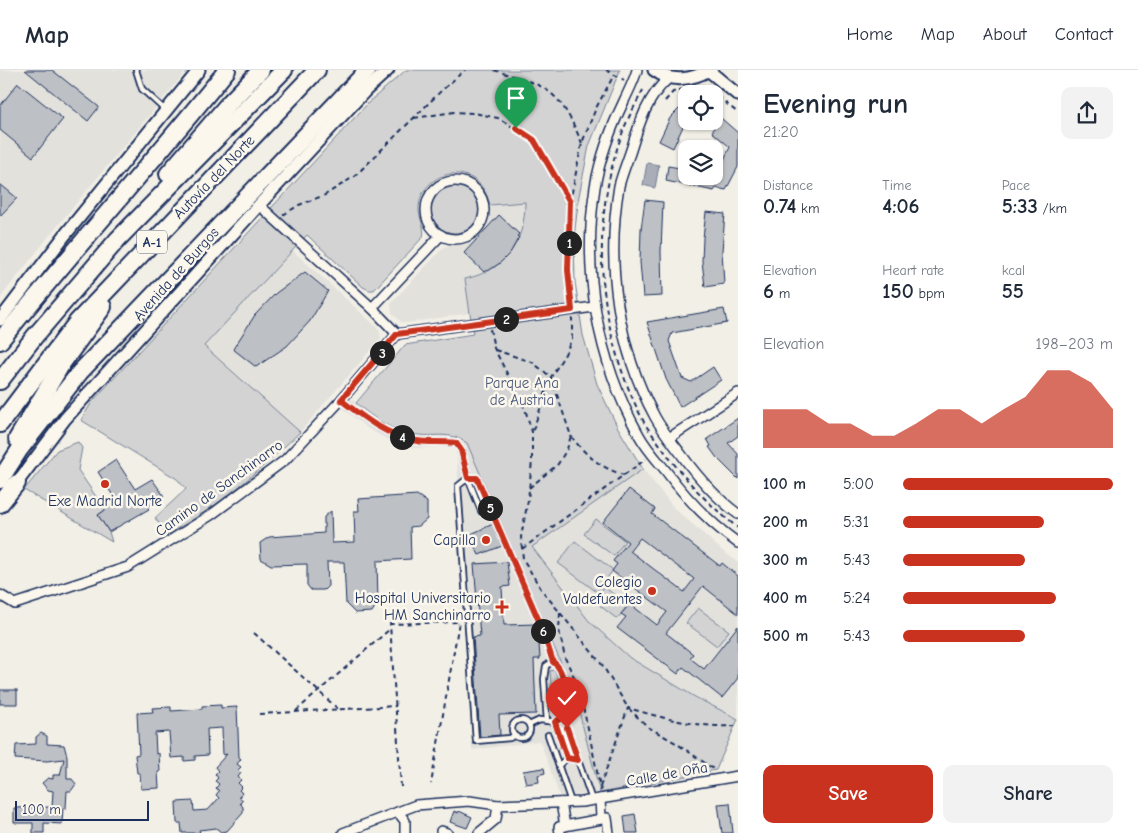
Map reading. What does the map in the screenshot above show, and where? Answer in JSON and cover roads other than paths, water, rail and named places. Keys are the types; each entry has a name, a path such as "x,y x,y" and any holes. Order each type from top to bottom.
{"highway":[{"path":"0,341 227,70"},
{"path":"130,226 142,204 230,102 261,70"},
{"name":"Autovía del Norte","path":"0,381 67,297 130,226 284,70"},
{"name":"Autovía del Norte","path":"0,424 77,322 317,70"},
{"path":"0,480 20,448 80,372 368,70"},
{"path":"0,466 63,362 96,316 172,221"},
{"path":"0,504 17,483"}],"street":[{"path":"0,320 65,234 199,70"},
{"name":"Avenida de Burgos","path":"0,509 65,419 259,205 366,90 388,70"},
{"path":"637,70 633,84 624,100 608,139 595,185 590,237 594,307 606,360 639,436 670,477 699,509 738,543"},
{"path":"654,70 669,78 683,79 696,77 709,70 738,95"},
{"path":"669,78 662,84 651,100 640,123 620,184 613,241 616,297 625,344 656,418 688,464 712,492 738,514"},
{"path":"453,181 471,185 483,201 482,220 477,229 470,235 460,238 450,238 441,235 429,222 426,213 430,195 444,183 453,181"},
{"path":"259,205 372,308 397,334 594,307"},
{"path":"372,308 441,235"},
{"name":"Camino de Sanchinarro","path":"0,595 15,604 128,567 211,515 285,460 341,400 397,334"},
{"path":"669,438 738,392"},
{"name":"Calle de Oña","path":"343,833 416,805 469,800 498,805 561,803 738,776"},
{"path":"596,799 601,818"},
{"path":"561,803 563,829 606,818 609,833"},
{"path":"479,833 496,819 498,805"},
{"path":"398,812 405,821 405,833"}],"lane":[{"path":"136,70 142,89 150,98 166,110"},
{"path":"341,400 367,420 394,435 418,442 444,441 456,443 461,450 468,478 481,511"},
{"path":"514,736 511,731 514,723 522,720 529,725 530,731 526,736 520,738 514,736 476,741 458,486 468,478 477,478 542,628 553,662 557,664 566,687 565,716 555,722 540,720 529,725"},
{"path":"547,720 544,679 546,666 553,662"},
{"path":"555,722 567,758"},
{"path":"567,728 578,760 596,799"},
{"path":"548,735 571,802"},
{"path":"567,758 578,760"},
{"path":"559,765 567,758"}],"place":[{"name":"Exe Madrid Norte","path":"105,484"},
{"name":"Capilla","path":"486,540"},
{"name":"Colegio Valdefuentes","path":"652,591"},
{"name":"Hospital Universitario HM Sanchinarro","path":"502,607"}],"park label":[{"name":"Parque Ana de Austria","path":"522,392"}]}
